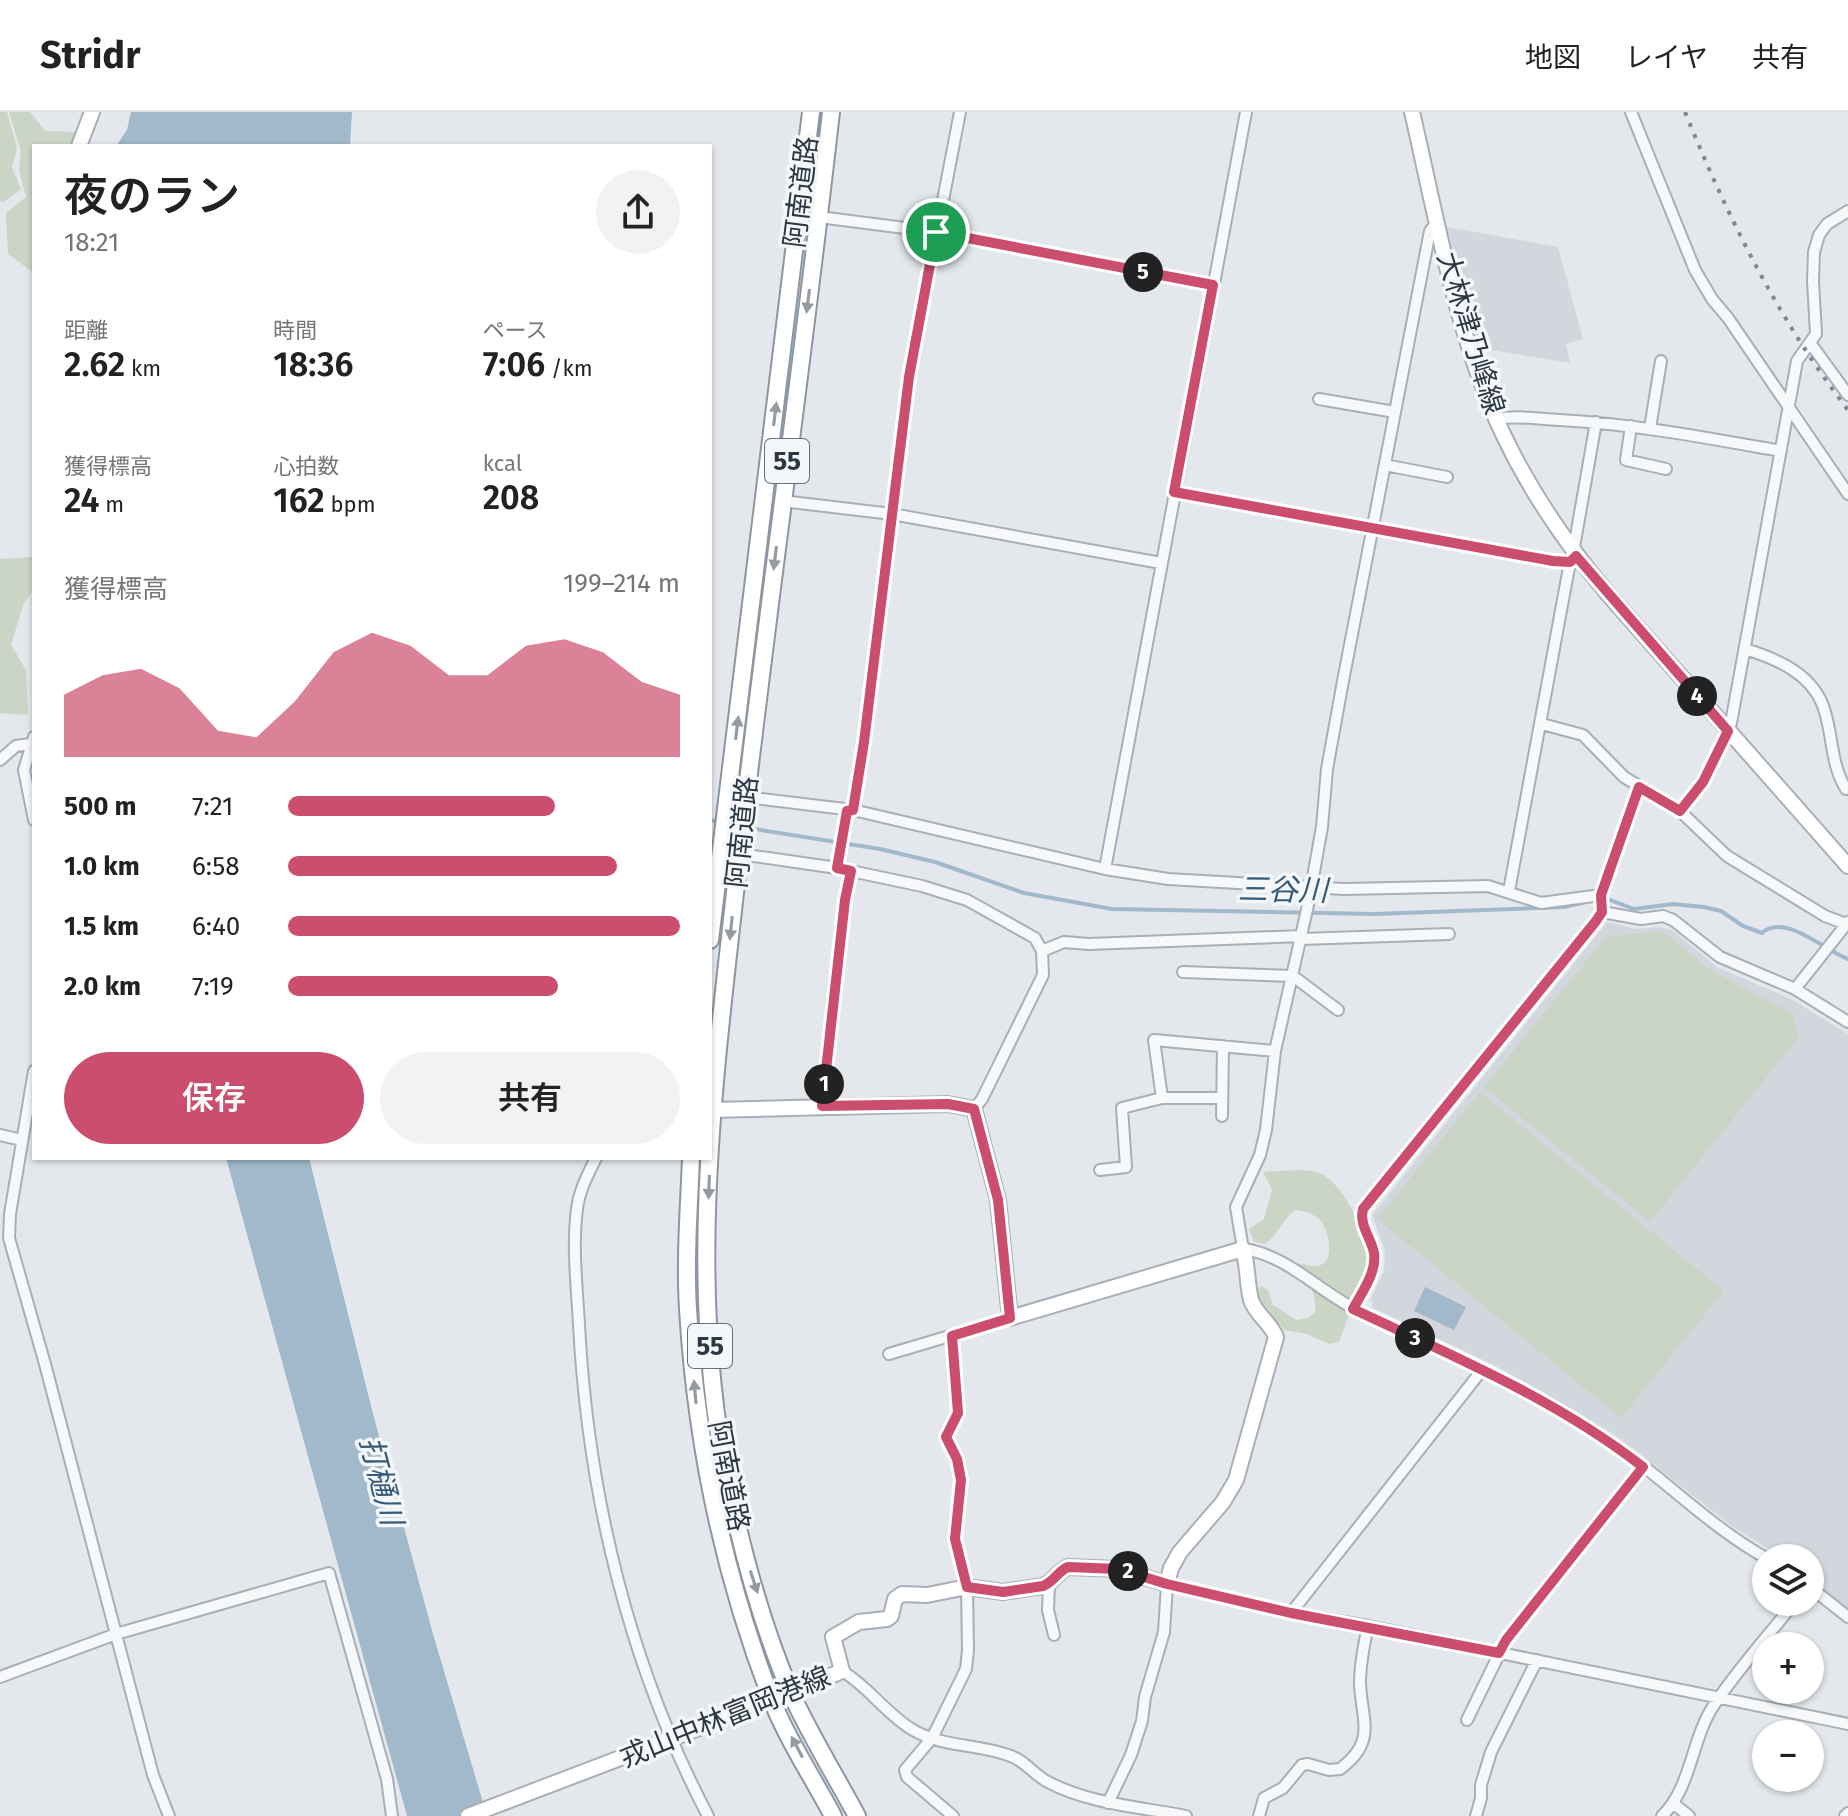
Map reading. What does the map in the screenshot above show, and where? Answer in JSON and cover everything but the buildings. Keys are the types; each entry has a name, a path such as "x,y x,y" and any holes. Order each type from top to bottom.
{"highway":[{"name":"阿南道路","path":"712,925 811,112"},
{"name":"阿南道路","path":"712,1101 745,804 831,112"},
{"name":"阿南道路","path":"691,1160 688,1307 696,1409 710,1494 727,1568 772,1701 833,1816"},
{"name":"阿南道路","path":"710,1160 707,1305 715,1402 727,1481 746,1559 791,1693 857,1816"}],"main road":[{"path":"80,144 92,112"},
{"name":"大林津乃峰線","path":"1412,112 1466,335 1497,419 1523,472 1573,557 1848,866"},
{"path":"712,1110 948,1104 974,1109 998,1200 1010,1318 1243,1249 1251,1300 1273,1329 1275,1348 1230,1492 1180,1552 1167,1584"},
{"name":"戎山中林富岡港線","path":"468,1816 503,1808 842,1671 833,1637 859,1622 887,1619 891,1616 895,1599 902,1594 927,1595 967,1587 1003,1592 1049,1584 1068,1567 1118,1569 1167,1584"}],"street":[{"path":"838,863 849,814 909,377 960,112"},
{"path":"1105,869 1246,112"},
{"path":"1631,112 1695,270 1848,494"},
{"path":"1680,811 1703,782 1728,731 1797,361 1816,334 1814,252 1819,235 1827,224 1848,211"},
{"path":"819,217 936,232 1213,285"},
{"path":"1437,222 1430,231 1327,769 1322,827 1275,1051 1263,1143 1236,1207 1243,1249 1275,1259 1353,1309 1482,1370 1605,1438 1727,1535 1752,1550"},
{"path":"1811,344 1848,395"},
{"path":"1650,428 1661,361"},
{"path":"1319,399 1395,412"},
{"path":"1497,419 1596,422 1650,428 1781,451"},
{"path":"1509,891 1596,422"},
{"path":"1631,426 1626,460 1666,469"},
{"path":"1385,465 1447,477"},
{"path":"1174,492 1373,529 1573,557"},
{"path":"782,501 892,514 1161,563"},
{"path":"1745,649 1774,658 1795,670 1817,695 1825,710 1838,776 1847,791"},
{"path":"1542,724 1583,735 1624,777 1680,811 1727,856 1825,916 1847,923 1795,989"},
{"path":"0,760 16,746 32,741"},
{"path":"32,741 24,770 32,810"},
{"path":"1353,1309 1372,1271 1374,1254 1361,1219 1363,1209 1601,902 1639,787"},
{"path":"745,804 849,814 1105,869 1168,879 1344,889 1488,886 1541,903 1601,902 1641,919 1663,916 1673,920 1720,957 1795,989 1848,1022"},
{"path":"740,852 838,863 851,871 922,886 967,900 1035,938 1042,951 1043,975 982,1099 974,1109"},
{"path":"822,1106 845,900 851,871"},
{"path":"1042,951 1064,942 1089,944 1302,933 1449,934"},
{"path":"1183,972 1293,976 1338,1010"},
{"path":"1162,1098 1154,1040 1275,1051"},
{"path":"1222,1116 1223,1046"},
{"path":"32,1082 10,1214 9,1238 153,1775 169,1816"},
{"path":"1100,1170 1126,1167 1122,1108 1162,1098 1222,1098"},
{"path":"0,1135 22,1140"},
{"path":"595,1160 577,1208 576,1271 581,1357 597,1492 622,1598 669,1739 708,1816"},
{"path":"889,1354 1010,1318"},
{"path":"952,1336 958,1413 946,1437 957,1459 961,1480 955,1539 967,1587 969,1624 966,1669 932,1738 905,1770 907,1777 953,1816"},
{"path":"1291,1613 1482,1370"},
{"path":"1467,1720 1506,1640 1643,1467"},
{"path":"0,1677 116,1634 329,1573 387,1779 392,1816"},
{"path":"1049,1584 1048,1610 1054,1635"},
{"path":"1108,1803 1131,1755 1142,1721 1145,1697 1164,1632 1167,1584 1291,1613 1848,1724"},
{"path":"1824,1598 1848,1617"},
{"path":"1662,1816 1674,1804 1704,1726 1720,1698 1784,1616"},
{"path":"1259,1816 1264,1798 1283,1788 1302,1765 1340,1769 1359,1748 1366,1725 1360,1682 1368,1626"},
{"path":"1476,1816 1491,1752 1537,1660"},
{"path":"842,1671 914,1731 932,1738 1010,1755 1050,1783 1108,1803 1186,1816"},
{"path":"1674,1804 1689,1816"}],"shaded area":[{"path":"1447,227 1558,247 1583,339 1566,344 1570,363 1479,348"},
{"path":"1607,922 1635,929 1659,927 1672,930 1717,967 1791,999 1848,1034 1848,1611 1824,1591 1824,1544 1760,1544 1733,1527 1592,1420 1494,1365 1373,1308 1371,1299 1384,1271 1385,1250 1372,1215"}],"green space":[{"path":"0,112 7,112 17,148 12,167 21,189 4,202 0,201"},
{"path":"9,112 30,112 45,131 75,132 71,144 32,144 32,272 8,254 6,213 26,197 19,171 21,152"},
{"path":"32,557 32,592 23,605 11,645 26,670 28,715 0,713 0,559"},
{"path":"1663,932 1712,971 1794,1014 1798,1038 1650,1222 1484,1087 1607,936"},
{"path":"1480,1092 1724,1291 1621,1418 1377,1219"},
{"path":"1300,1170 1322,1174 1341,1192 1360,1227 1369,1261 1339,1342 1329,1344 1307,1334 1285,1330 1260,1302 1256,1291 1261,1286 1268,1290 1273,1305 1297,1320 1308,1318 1315,1312 1311,1286 1297,1264 1317,1266 1327,1259 1328,1238 1320,1220 1295,1210 1265,1244 1254,1242 1249,1229 1264,1219 1272,1190 1263,1172"}],"water":[{"path":"131,112 352,112 350,144 117,144 127,130"},
{"name":"打樋川","path":"227,1160 310,1160 372,1410 487,1816 407,1816"},
{"path":"1425,1287 1466,1307 1454,1330 1414,1311"}],"waterway":[{"name":"三谷川","path":"712,820 720,822"},
{"name":"三谷川","path":"748,828 880,849 935,862 1024,893 1112,909 1375,914 1564,907 1585,902"},
{"name":"三谷川","path":"1601,900 1634,909 1673,904 1721,911 1743,926 1762,933 1781,927 1793,930 1848,959"}],"railway":[{"path":"1685,112 1756,267 1799,340 1848,410"}],"route":[{"path":"936,232 1213,285 1174,492 1553,561 1570,562 1576,556 1728,731 1703,782 1680,811 1639,787 1601,895 1602,912 1363,1209 1361,1219 1374,1254 1372,1271 1353,1309 1523,1390 1605,1438 1643,1467 1506,1640 1499,1653 1291,1613 1167,1584 1118,1569 1068,1567 1049,1584 1003,1592 967,1587 957,1557 955,1539 961,1480 957,1459 946,1437 958,1413 952,1336 1010,1318 998,1200 974,1109 948,1104 822,1106 845,900 851,871 837,868 847,811 853,810 864,742 909,377 936,232"}]}
